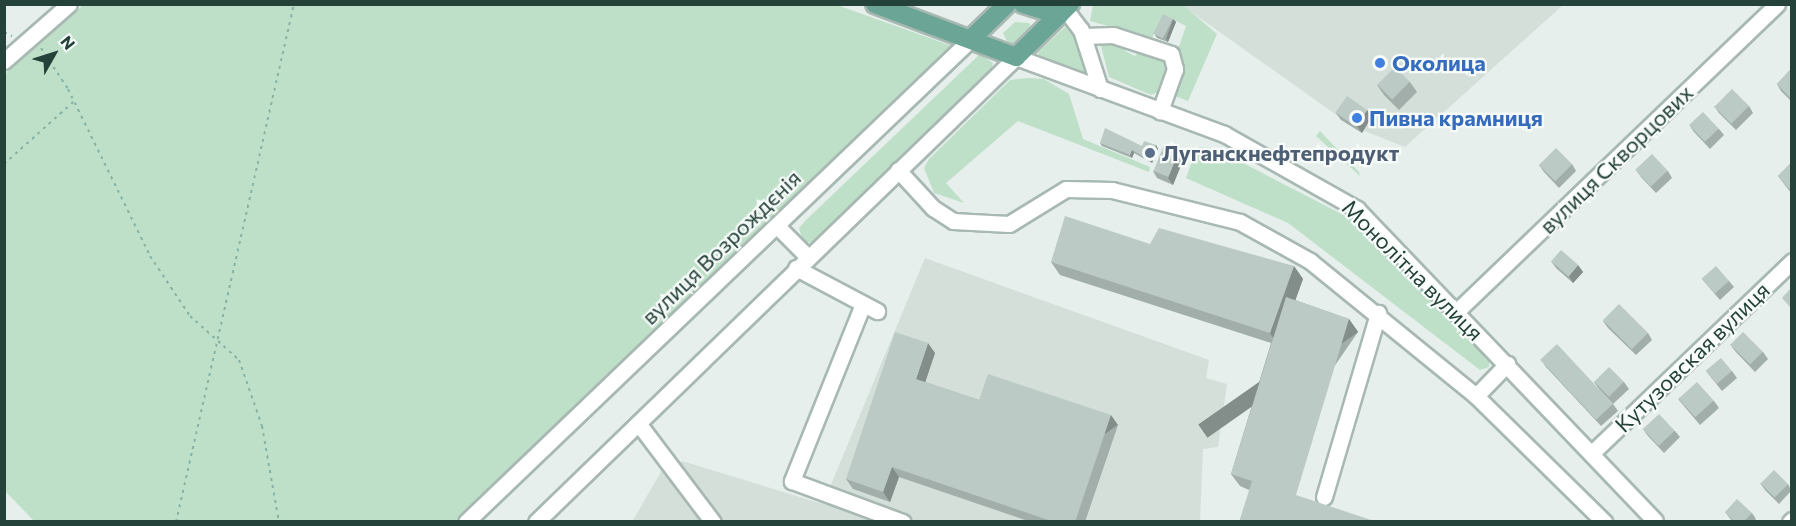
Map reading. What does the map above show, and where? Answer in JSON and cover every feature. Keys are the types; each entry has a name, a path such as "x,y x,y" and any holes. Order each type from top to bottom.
{"main road":[{"path":"875,4 972,38 1016,57 1065,9"},
{"name":"вулиця Возрождєнія","path":"972,38 1007,4"},
{"path":"1023,4 1065,9"}],"street":[{"path":"4,61 69,4"},
{"name":"вулиця Скворцових","path":"1455,313 1777,4"},
{"path":"1065,9 1084,36 1100,89"},
{"path":"1084,36 1113,35 1171,54 1175,69 1160,111"},
{"name":"вулиця Возрождєнія","path":"466,522 972,38"},
{"path":"536,522 807,256 1016,57"},
{"name":"Монолітна вулиця","path":"1016,57 1224,134 1343,199 1507,364 1655,521"},
{"path":"898,170 933,208 953,221 1009,224 1066,189 1112,189 1240,222 1310,261 1378,313 1476,396 1604,522"},
{"path":"777,226 807,256"},
{"name":"Кутузовская вулиця","path":"1592,453 1791,261"},
{"path":"796,268 870,307 792,481 903,522"},
{"path":"1324,497 1378,313"},
{"path":"1476,396 1507,364"},
{"path":"638,423 713,522"}],"path":[{"path":"176,522 294,4"},
{"path":"33,36 73,102 150,256 190,316 238,360 250,383 279,522"},
{"path":"4,165 73,102"}],"shaded area":[{"name":"Околица","path":"1563,5 1405,147 1352,126 1183,6"},
{"path":"925,258 1209,360 1206,378 1227,384 1218,447 1203,449 1200,521 632,522 662,470 682,461 823,504"}],"green space":[{"path":"83,5 837,5 952,46 455,521 34,521 5,491 5,74"},
{"path":"1093,5 1183,5 1217,34 1188,101 1175,96 1182,76 1178,49 1186,26 1164,15 1152,38 1090,21"},
{"path":"1015,22 1029,23 1032,29 1010,47 1003,33"},
{"path":"1065,27 1076,39 1088,79 1040,57 1038,52"},
{"path":"1100,42 1126,46 1125,51 1135,56 1140,50 1163,58 1169,69 1161,91 1151,95 1109,77"},
{"path":"980,54 993,63 991,71 812,243 803,241 799,228 805,221"},
{"path":"1044,79 1069,94 1083,139 1150,167 1149,172 1018,121 946,183 964,203 934,193 924,168 929,159 1010,80"},
{"path":"1320,131 1359,172 1360,176 1316,136"},
{"path":"1197,147 1214,148 1353,220 1489,359 1489,367 1480,370 1288,223 1186,178"}],"building":[{"path":"1163,14 1173,19 1163,39 1153,34"},
{"path":"1395,67 1410,82 1392,100 1377,85"},
{"path":"1791,69 1791,99 1777,84"},
{"path":"1732,89 1749,106 1731,124 1714,107"},
{"path":"1347,96 1367,110 1355,126 1336,112"},
{"path":"1703,112 1719,129 1705,142 1689,125"},
{"path":"1105,128 1142,146 1144,141 1156,145 1150,160 1132,150 1130,155 1100,143"},
{"path":"1164,145 1179,151 1168,177 1154,171"},
{"path":"1556,148 1572,164 1555,181 1539,165"},
{"path":"1652,154 1668,171 1651,187 1635,170"},
{"path":"1791,163 1791,191 1778,176"},
{"path":"1065,216 1150,244 1159,228 1294,266 1270,333 1051,262"},
{"path":"1561,250 1578,265 1569,276 1551,261"},
{"path":"1716,266 1729,281 1715,294 1702,278"},
{"path":"1791,288 1791,308 1782,298"},
{"path":"1286,297 1349,319 1296,495 1377,522 1239,522 1252,481 1231,474"},
{"path":"1619,304 1648,333 1632,349 1603,320"},
{"path":"895,332 928,343 916,379 979,400 988,374 1111,415 1075,522 1054,522 892,467 883,492 846,479"},
{"path":"1743,332 1763,352 1750,365 1730,345"},
{"path":"1557,344 1613,404 1596,420 1540,360"},
{"path":"1721,358 1732,371 1717,384 1706,371"},
{"path":"1609,367 1624,382 1609,397 1594,382"},
{"path":"1697,382 1714,401 1695,417 1678,399"},
{"path":"1659,414 1675,431 1659,446 1643,429"},
{"path":"1774,470 1788,484 1775,498 1761,483"},
{"path":"1737,499 1752,513 1743,522 1735,522 1725,512"}],"place":[{"name":"Околица","path":"1380,63"},
{"name":"Пивна крамниця","path":"1357,118"},
{"name":"Луганскнефтепродукт","path":"1150,153"}]}
